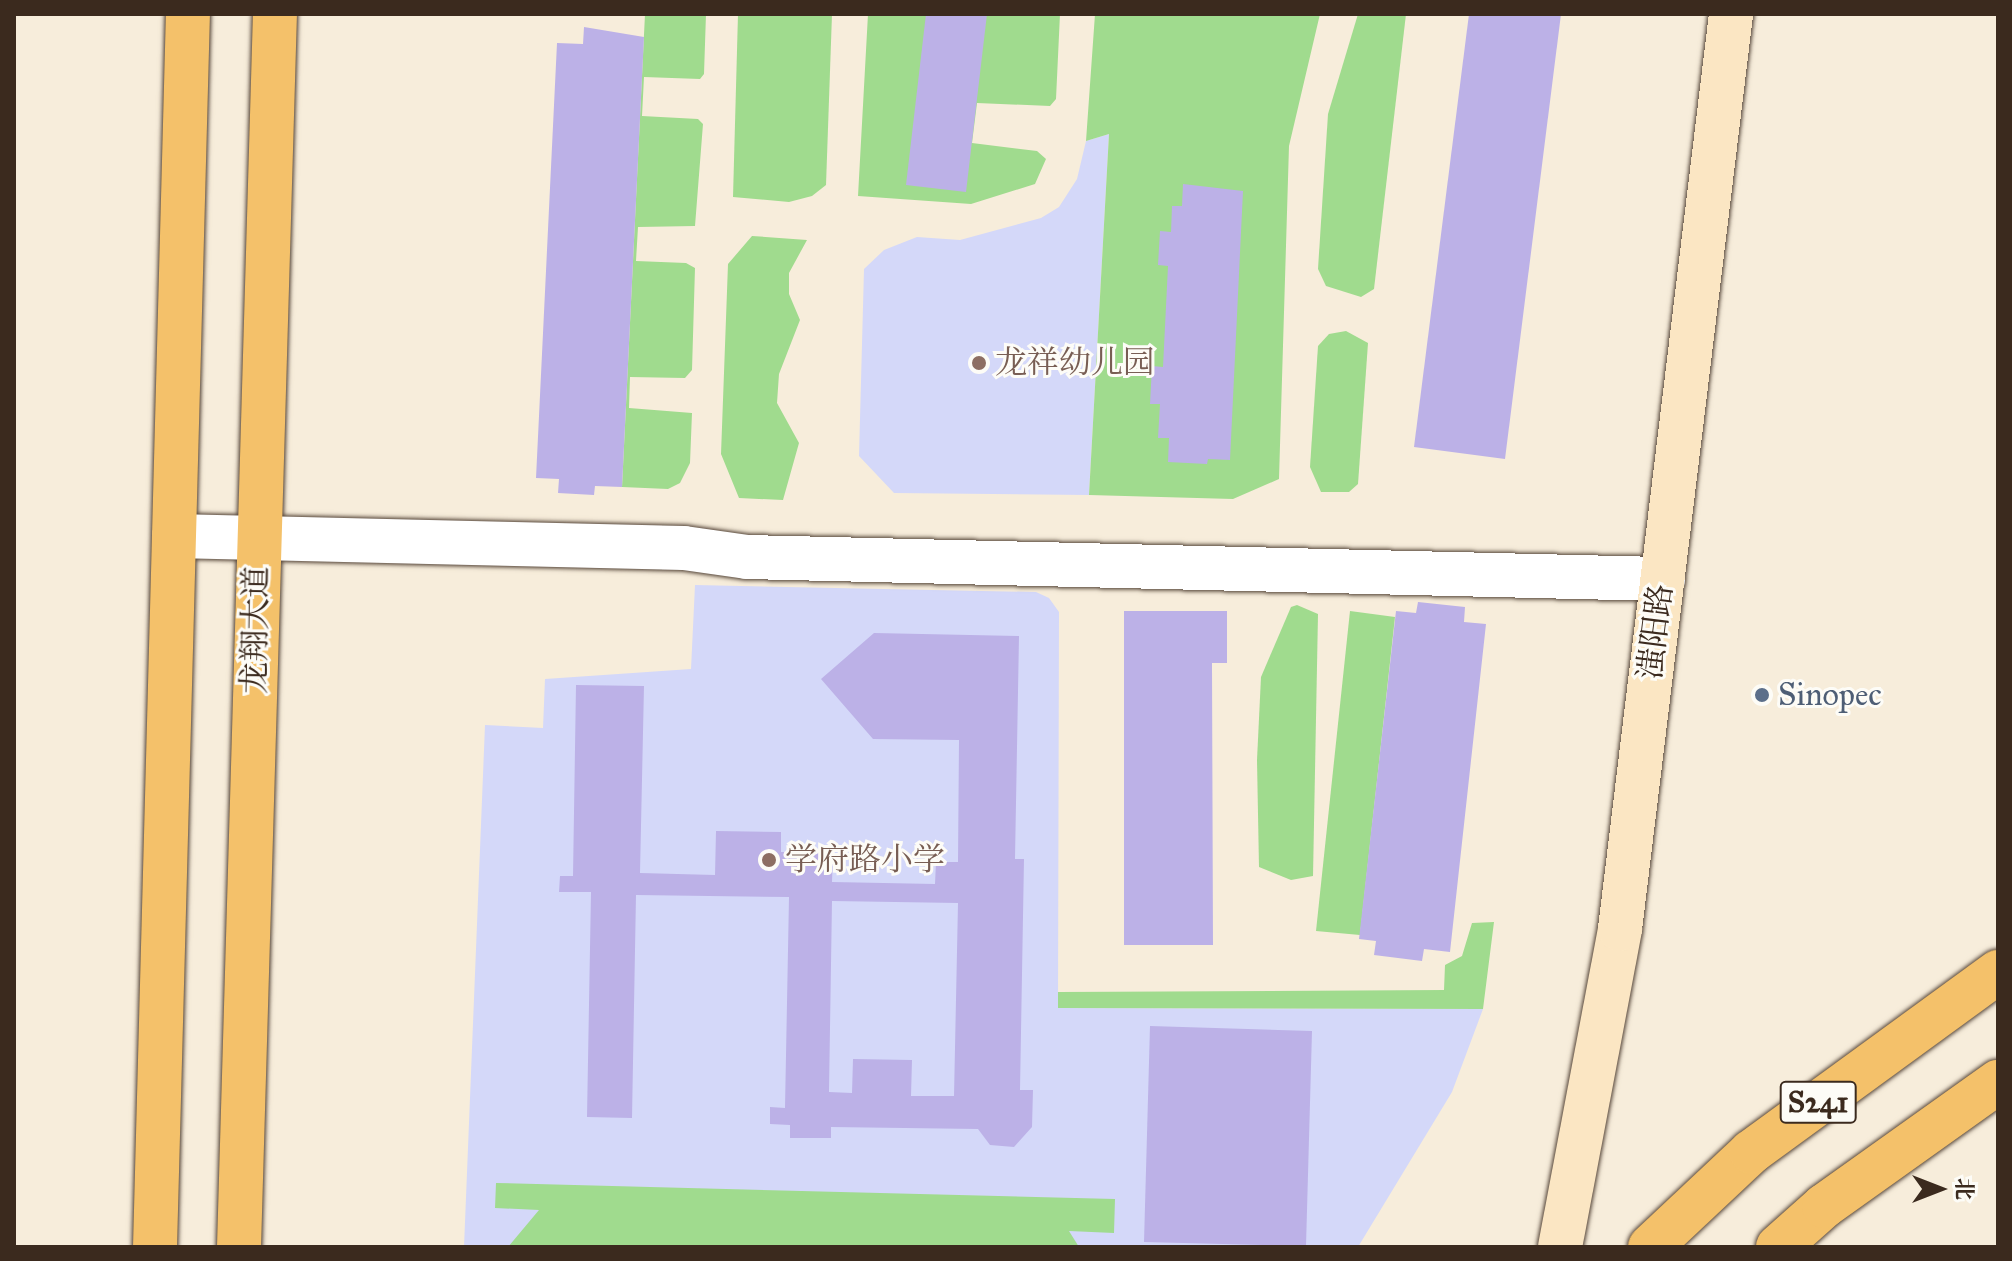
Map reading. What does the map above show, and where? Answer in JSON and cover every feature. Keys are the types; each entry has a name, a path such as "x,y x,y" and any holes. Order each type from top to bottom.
{"main road":[{"path":"155,1247 188,14"},
{"name":"龙翔大道","path":"239,1247 275,14"},
{"name":"滍阳路","path":"1560,1247 1620,929 1731,14"},
{"name":"S241","path":"1650,1247 1751,1152 1998,972"},
{"name":"S241","path":"1778,1247 1824,1206 1998,1082"}],"street":[{"path":"174,536 684,548 747,557 1663,579"}],"shaded area":[{"name":"龙祥幼儿园","path":"1109,134 1089,495 894,493 859,456 864,269 884,250 917,237 960,240 1041,218 1059,207 1077,179 1086,141"},
{"name":"学府路小学","path":"695,585 1036,592 1049,598 1059,612 1058,1008 1483,1009 1452,1092 1358,1247 464,1247 485,725 543,728 545,679 691,669"}],"green space":[{"path":"645,14 706,14 704,74 700,79 644,77 642,116 698,119 703,124 695,226 638,227 636,261 686,263 695,268 692,370 685,378 630,377 629,408 692,413 690,463 680,483 668,489 622,487"},
{"path":"738,14 832,14 826,185 812,196 789,202 733,197"},
{"path":"868,14 1060,14 1056,99 1050,106 977,103 972,143 1037,151 1046,159 1035,184 971,204 858,196"},
{"path":"1095,14 1320,14 1289,146 1279,479 1233,499 1089,495 1109,134 1086,141"},
{"path":"1358,14 1406,14 1374,289 1361,297 1326,286 1318,269 1328,114"},
{"path":"752,236 807,240 789,273 789,294 800,320 779,374 777,403 799,443 783,500 739,498 721,454 728,264"},
{"path":"1346,331 1368,343 1358,484 1349,492 1321,492 1310,467 1318,346 1329,334"},
{"path":"1297,605 1318,614 1313,876 1291,880 1259,867 1257,760 1261,677 1291,607"},
{"path":"1350,611 1395,617 1360,935 1316,931"},
{"path":"1494,922 1483,1009 1058,1008 1058,992 1444,990 1445,965 1462,956 1472,923"},
{"path":"496,1183 1115,1199 1114,1233 1069,1231 1079,1247 508,1247 539,1210 495,1208"}],"building":[{"path":"926,14 987,14 966,192 906,185"},
{"path":"1469,14 1561,14 1505,459 1414,447"},
{"path":"584,27 644,37 622,487 595,486 594,495 558,493 559,479 536,478 557,43 583,44"},
{"path":"1183,184 1243,191 1230,460 1208,459 1207,464 1168,462 1169,438 1158,438 1160,404 1150,404 1152,366 1163,367 1168,266 1158,265 1160,231 1171,232 1172,206 1182,206"},
{"path":"1418,602 1465,607 1464,622 1486,624 1450,952 1424,949 1422,961 1374,955 1376,941 1359,939 1396,611 1416,613"},
{"path":"1124,611 1227,611 1227,663 1212,663 1213,945 1124,945"},
{"path":"874,633 1019,636 1015,859 1024,859 1020,1090 1033,1090 1032,1127 1014,1147 990,1145 978,1129 831,1127 831,1138 790,1138 790,1125 770,1124 770,1107 785,1108 789,897 636,895 632,1118 587,1117 591,892 559,892 560,876 573,876 576,685 644,686 640,873 715,875 716,831 781,832 781,852 833,853 832,882 935,884 936,862 958,862 959,740 873,739 821,679","holes":["832,901 958,903 954,1096 911,1096 912,1060 853,1059 852,1093 829,1092"]},
{"path":"1150,1026 1312,1031 1306,1246 1144,1242"}],"place":[{"name":"龙祥幼儿园","path":"979,363"},
{"name":"Sinopec","path":"1762,695"},
{"name":"学府路小学","path":"769,860"}]}
